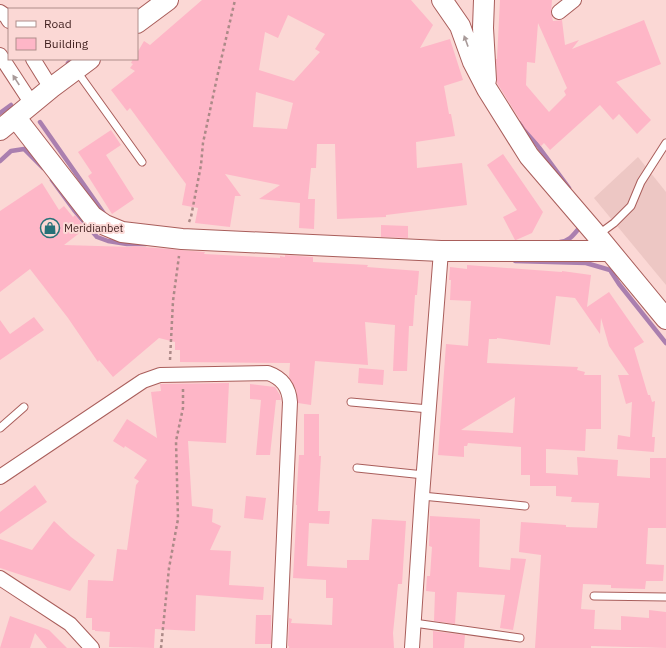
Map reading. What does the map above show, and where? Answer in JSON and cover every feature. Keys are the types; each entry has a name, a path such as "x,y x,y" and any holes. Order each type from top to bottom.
{"main road":[{"path":"138,22 168,0"},
{"path":"442,0 460,26 473,62 487,89 529,156 666,319"},
{"path":"484,0 483,28 487,89"},
{"path":"0,130 83,64"},
{"path":"16,118 92,216 105,225 122,232 182,239 441,251 609,251"}],"street":[{"path":"559,12 574,0"},
{"path":"0,12 8,19"},
{"path":"0,55 32,104"},
{"path":"34,60 51,88"},
{"path":"412,648 441,251"},
{"path":"0,476 143,381 160,375 176,374 268,373 276,376 287,386 290,402 279,648"},
{"path":"0,578 70,624 92,648"}],"lane":[{"path":"83,64 142,162"},
{"path":"599,234 614,223 631,206 641,182 666,143"},
{"path":"351,402 429,409"},
{"path":"0,428 24,407"},
{"path":"357,468 424,475"},
{"path":"422,496 525,506"},
{"path":"594,596 666,597"},
{"path":"414,623 520,638"}],"path":[{"path":"161,648 169,568 178,520 178,469 176,441 183,408 176,374 173,301 182,239 191,217 202,165 203,143 235,0"}],"shaded area":[{"path":"638,157 666,192 666,285 594,198"}],"building":[{"path":"202,0 411,0 433,25 420,48 450,39 463,80 444,86 455,136 416,142 417,168 462,163 467,205 386,215 386,217 337,219 335,144 317,144 316,168 311,168 308,199 315,199 314,229 299,228 300,203 259,199 280,185 225,174 241,196 235,196 230,227 195,223 198,208 182,205 186,184 130,108 127,111 111,90 135,71 130,68 133,64 131,63 132,60 138,60 138,51 144,41 150,45","holes":["288,15 325,34 315,49 320,52 294,81 259,70 265,32 278,38","256,92 293,103 287,129 253,127"]},
{"path":"500,0 552,0 551,13 553,21 562,20 565,45 579,40 572,49 644,20 661,64 616,82 651,120 637,134 619,114 613,120 600,105 550,150 544,143 541,146 525,128 497,83","holes":["538,23 567,88 564,91 566,95 549,112 526,85 527,62 535,63"]},
{"path":"111,130 121,145 106,155 134,199 112,214 88,176 92,173 78,152"},
{"path":"503,154 543,212 532,233 516,240 503,217 517,210 487,165"},
{"path":"42,183 59,210 64,206 73,217 75,215 86,228 64,245 132,246 205,252 204,254 280,258 280,256 285,257 285,255 313,257 313,262 368,265 367,267 419,271 417,295 415,295 413,326 409,326 407,371 393,371 395,325 365,322 368,365 315,361 311,405 298,403 296,389 289,377 290,363 180,362 180,350 175,350 175,342 159,338 113,377 99,360 98,362 68,318 30,269 0,292 0,211"},
{"path":"381,225 408,226 408,238 381,237"},
{"path":"467,265 562,271 591,275 587,307 609,292 644,342 634,348 648,395 650,395 652,402 655,401 652,437 655,437 654,452 617,449 618,435 630,437 632,402 626,404 618,375 629,375 609,346 601,318 600,334 575,298 556,296 550,345 497,338 489,339 487,363 578,367 577,370 585,372 584,375 601,375 601,429 586,429 585,451 546,449 546,473 578,475 577,457 618,460 617,476 650,478 650,458 666,458 666,528 648,528 646,564 664,565 663,581 646,581 645,589 611,588 611,585 583,584 581,609 595,610 594,629 621,630 621,616 649,618 649,610 666,612 666,648 591,646 591,648 535,648 541,555 519,552 521,522 566,525 566,527 597,528 599,503 571,502 572,497 556,496 556,486 530,486 530,475 521,475 521,447 468,443 467,446 464,446 464,457 438,455 446,344 468,346 471,301 450,300 450,267 467,269","holes":["515,397 513,433 461,430"]},
{"path":"34,317 44,330 0,360 0,320 10,334"},
{"path":"359,368 384,370 383,385 358,383"},
{"path":"229,383 226,443 188,441 192,506 213,509 212,522 221,526 210,550 231,551 229,585 264,587 263,600 196,595 195,631 155,629 154,648 109,647 110,632 92,630 92,618 86,618 88,580 113,581 117,549 127,550 136,485 139,481 134,478 147,460 125,446 124,448 113,441 127,419 157,438 151,392 161,391 160,384"},
{"path":"250,384 275,387 280,395 281,400 276,400 270,455 256,455 261,400 250,399"},
{"path":"304,414 319,414 319,456 321,456 318,511 330,511 329,524 309,523 307,566 347,568 347,560 369,560 372,519 406,521 402,584 398,584 393,633 394,648 289,648 288,646 289,618 292,619 291,623 332,625 333,598 326,598 326,580 293,578 299,455 304,455"},
{"path":"35,485 47,502 0,534 0,512"},
{"path":"246,496 266,498 263,520 244,518"},
{"path":"430,516 480,519 479,567 510,570 511,558 526,559 513,630 500,628 505,595 457,592 455,624 434,621 435,592 426,591 427,576 430,576 432,547 429,546"},
{"path":"54,521 71,537 95,555 70,591 0,568 0,539 32,550"},
{"path":"256,615 271,615 271,644 255,644"},
{"path":"10,616 49,630 67,648 47,648 35,633 30,648 0,648"},
{"path":"433,631 465,635 464,648 433,648"}],"waterway":[{"path":"68,63 71,60"},
{"path":"0,113 11,105"},
{"path":"40,122 105,215"},
{"path":"519,123 530,135 569,188"},
{"path":"0,161 11,151 24,149 43,168"},
{"path":"52,180 74,210 97,237 108,241 127,244 146,244"},
{"path":"560,242 569,239 580,227"},
{"path":"515,261 586,263 610,270 619,284 666,343"}],"place":[{"name":"Meridianbet","path":"50,228"}]}
